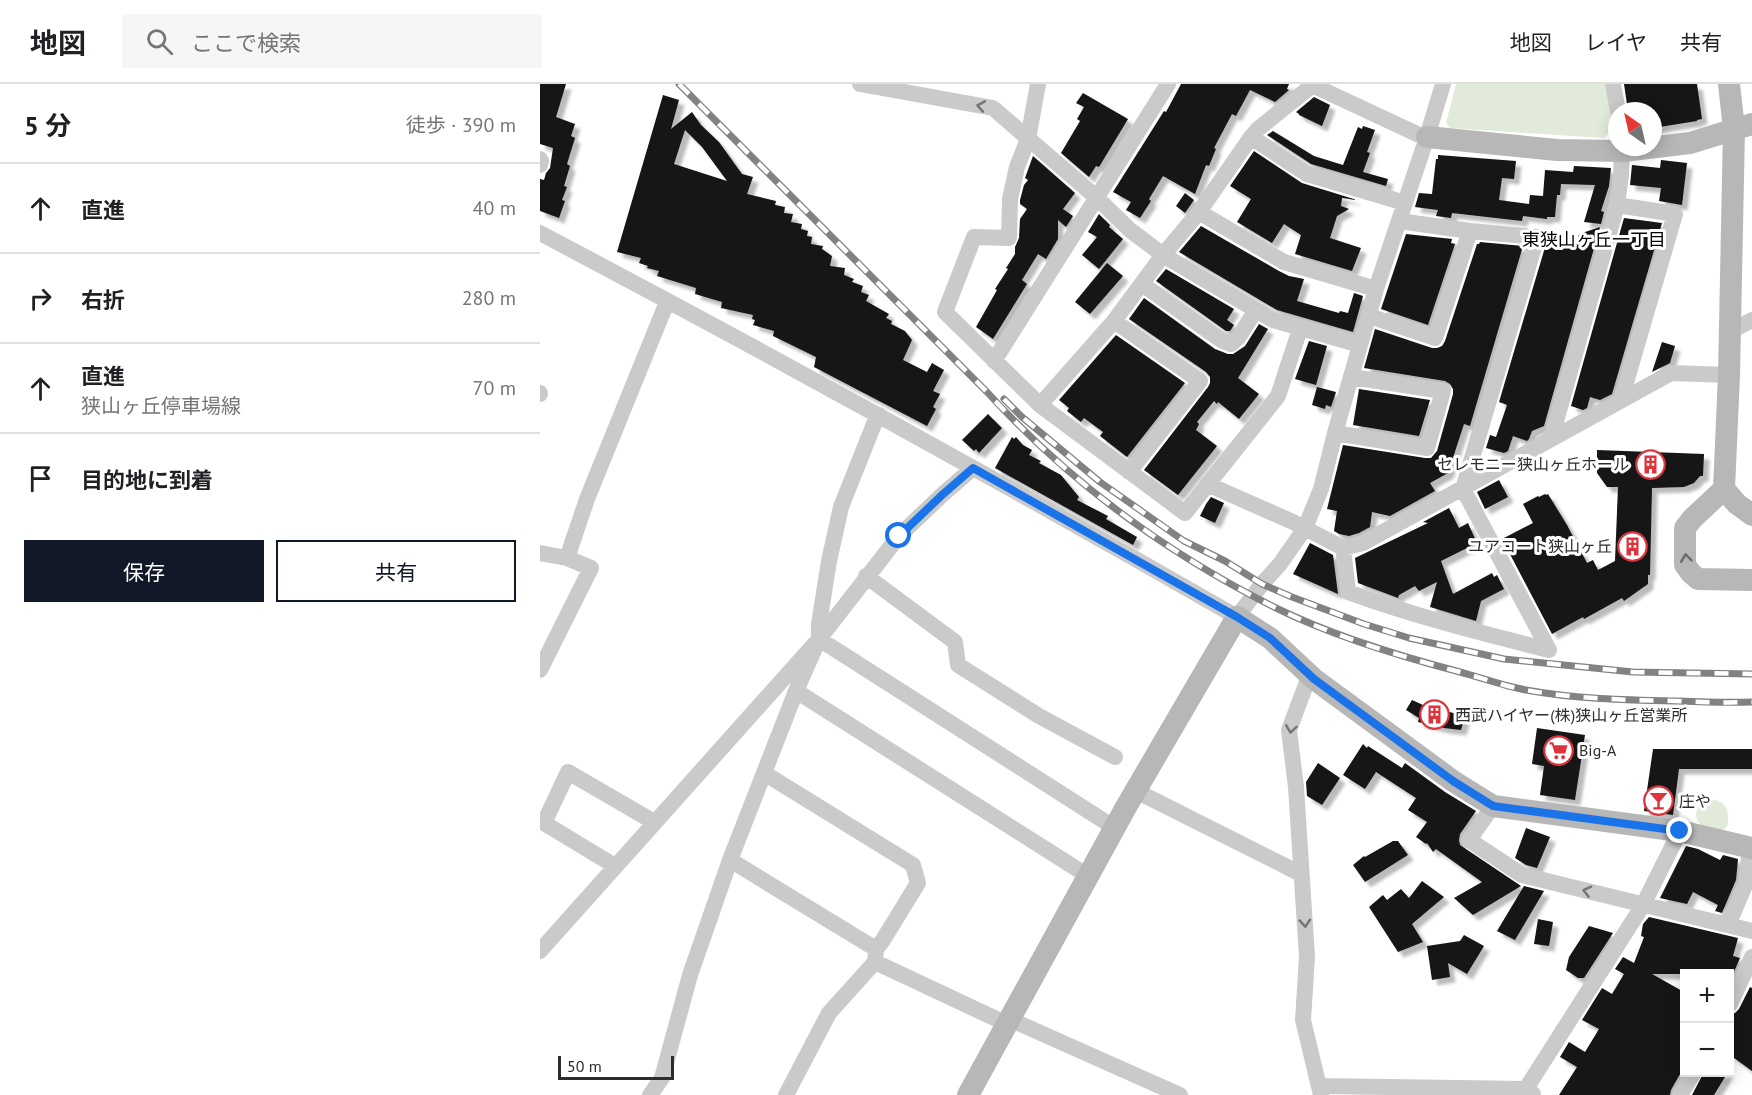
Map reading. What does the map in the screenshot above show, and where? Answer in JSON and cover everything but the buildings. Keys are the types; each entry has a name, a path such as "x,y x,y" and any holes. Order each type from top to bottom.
{"street":[{"path":"860,84 993,108 1097,198 1130,230 1163,255 1273,320 1360,345"},
{"path":"1038,84 1028,139 1017,167 1010,199 1009,238 974,237 945,312 1040,405 1185,513 1278,396 1300,329"},
{"path":"994,361 1168,84"},
{"path":"1040,405 1114,321 1198,212 1251,137 1312,84 1418,134 1437,140 1557,150 1608,149"},
{"path":"968,1095 1115,828 1237,617 1280,564 1305,528 1322,489 1335,433 1376,289 1443,84"},
{"path":"1613,84 1616,102"},
{"path":"1729,84 1743,127 1729,332 1724,489 1685,528 1685,565 1698,579 1752,580"},
{"path":"1662,145 1690,142 1743,127"},
{"path":"1251,137 1307,174 1405,202"},
{"path":"1551,439 1617,205 1622,156"},
{"path":"540,159 540,165"},
{"path":"1617,205 1676,214 1621,400"},
{"path":"1198,212 1284,262 1376,289"},
{"path":"1344,548 1348,592 1397,610 1549,650 1462,489 1537,237 1399,221"},
{"path":"1369,316 1435,338 1470,231"},
{"path":"540,233 879,415 1237,617 1270,638 1310,674 1453,781 1493,806 1680,831 1751,847 1746,883 1728,925"},
{"path":"1142,284 1221,340 1231,344 1238,338 1256,310"},
{"path":"567,558 587,499 667,302"},
{"path":"1729,332 1752,320"},
{"path":"1114,321 1200,381 1129,472"},
{"path":"1207,484 1344,548 1363,543 1671,373 1729,375"},
{"path":"1335,433 1427,448 1443,391 1351,377"},
{"path":"650,1095 662,1078 690,975 730,860 796,691 819,639 827,572 841,507 879,415"},
{"path":"540,951 819,639 899,536 973,468"},
{"path":"1724,489 1737,504 1752,515"},
{"path":"540,553 567,558 591,568 540,670"},
{"path":"866,576 956,642 958,665 1039,716 1115,757"},
{"path":"819,639 1115,828"},
{"path":"1310,674 1289,730 1296,787 1307,957 1303,1020 1320,1090 1528,1093 1644,905 1680,831"},
{"path":"796,691 1088,876"},
{"path":"615,866 544,823 568,772 654,822"},
{"path":"764,773 913,865 918,883 875,955 830,1013 786,1095"},
{"path":"1136,791 1301,874"},
{"path":"1493,806 1469,840 1522,875 1752,931"},
{"path":"730,860 875,955 1008,1022 1180,1095"},
{"path":"1734,995 1752,957"},
{"path":"1680,1095 1691,1077"}],"green space":[{"path":"1456,84 1605,84 1609,102 1608,134 1604,138 1450,128 1446,123"},
{"path":"1706,799 1723,803 1727,810 1727,825 1721,831 1707,828 1697,820 1700,803"}],"railway":[{"path":"679,84 1052,456 1122,514 1159,540 1236,587 1276,608 1343,636 1414,659 1518,688 1544,693 1600,698 1752,702"},
{"path":"1004,399 1022,417 1100,482 1184,541 1225,561 1262,584 1364,624 1409,638 1504,659 1633,672 1752,674"}],"place":[{"name":"セレモニー狭山ヶ丘ホール","path":"1650,464"},
{"name":"ユアコート狭山ヶ丘","path":"1633,546"},
{"name":"西武ハイヤー(株)狭山ヶ丘営業所","path":"1434,715"},
{"name":"Big-A","path":"1558,750"},
{"name":"庄や","path":"1658,801"}],"district":[{"name":"東狭山ヶ丘一丁目","path":"1594,240"}],"route":[{"path":"899,536 973,468 1102,539 1270,638 1314,679 1483,801 1493,806 1680,831"}]}
